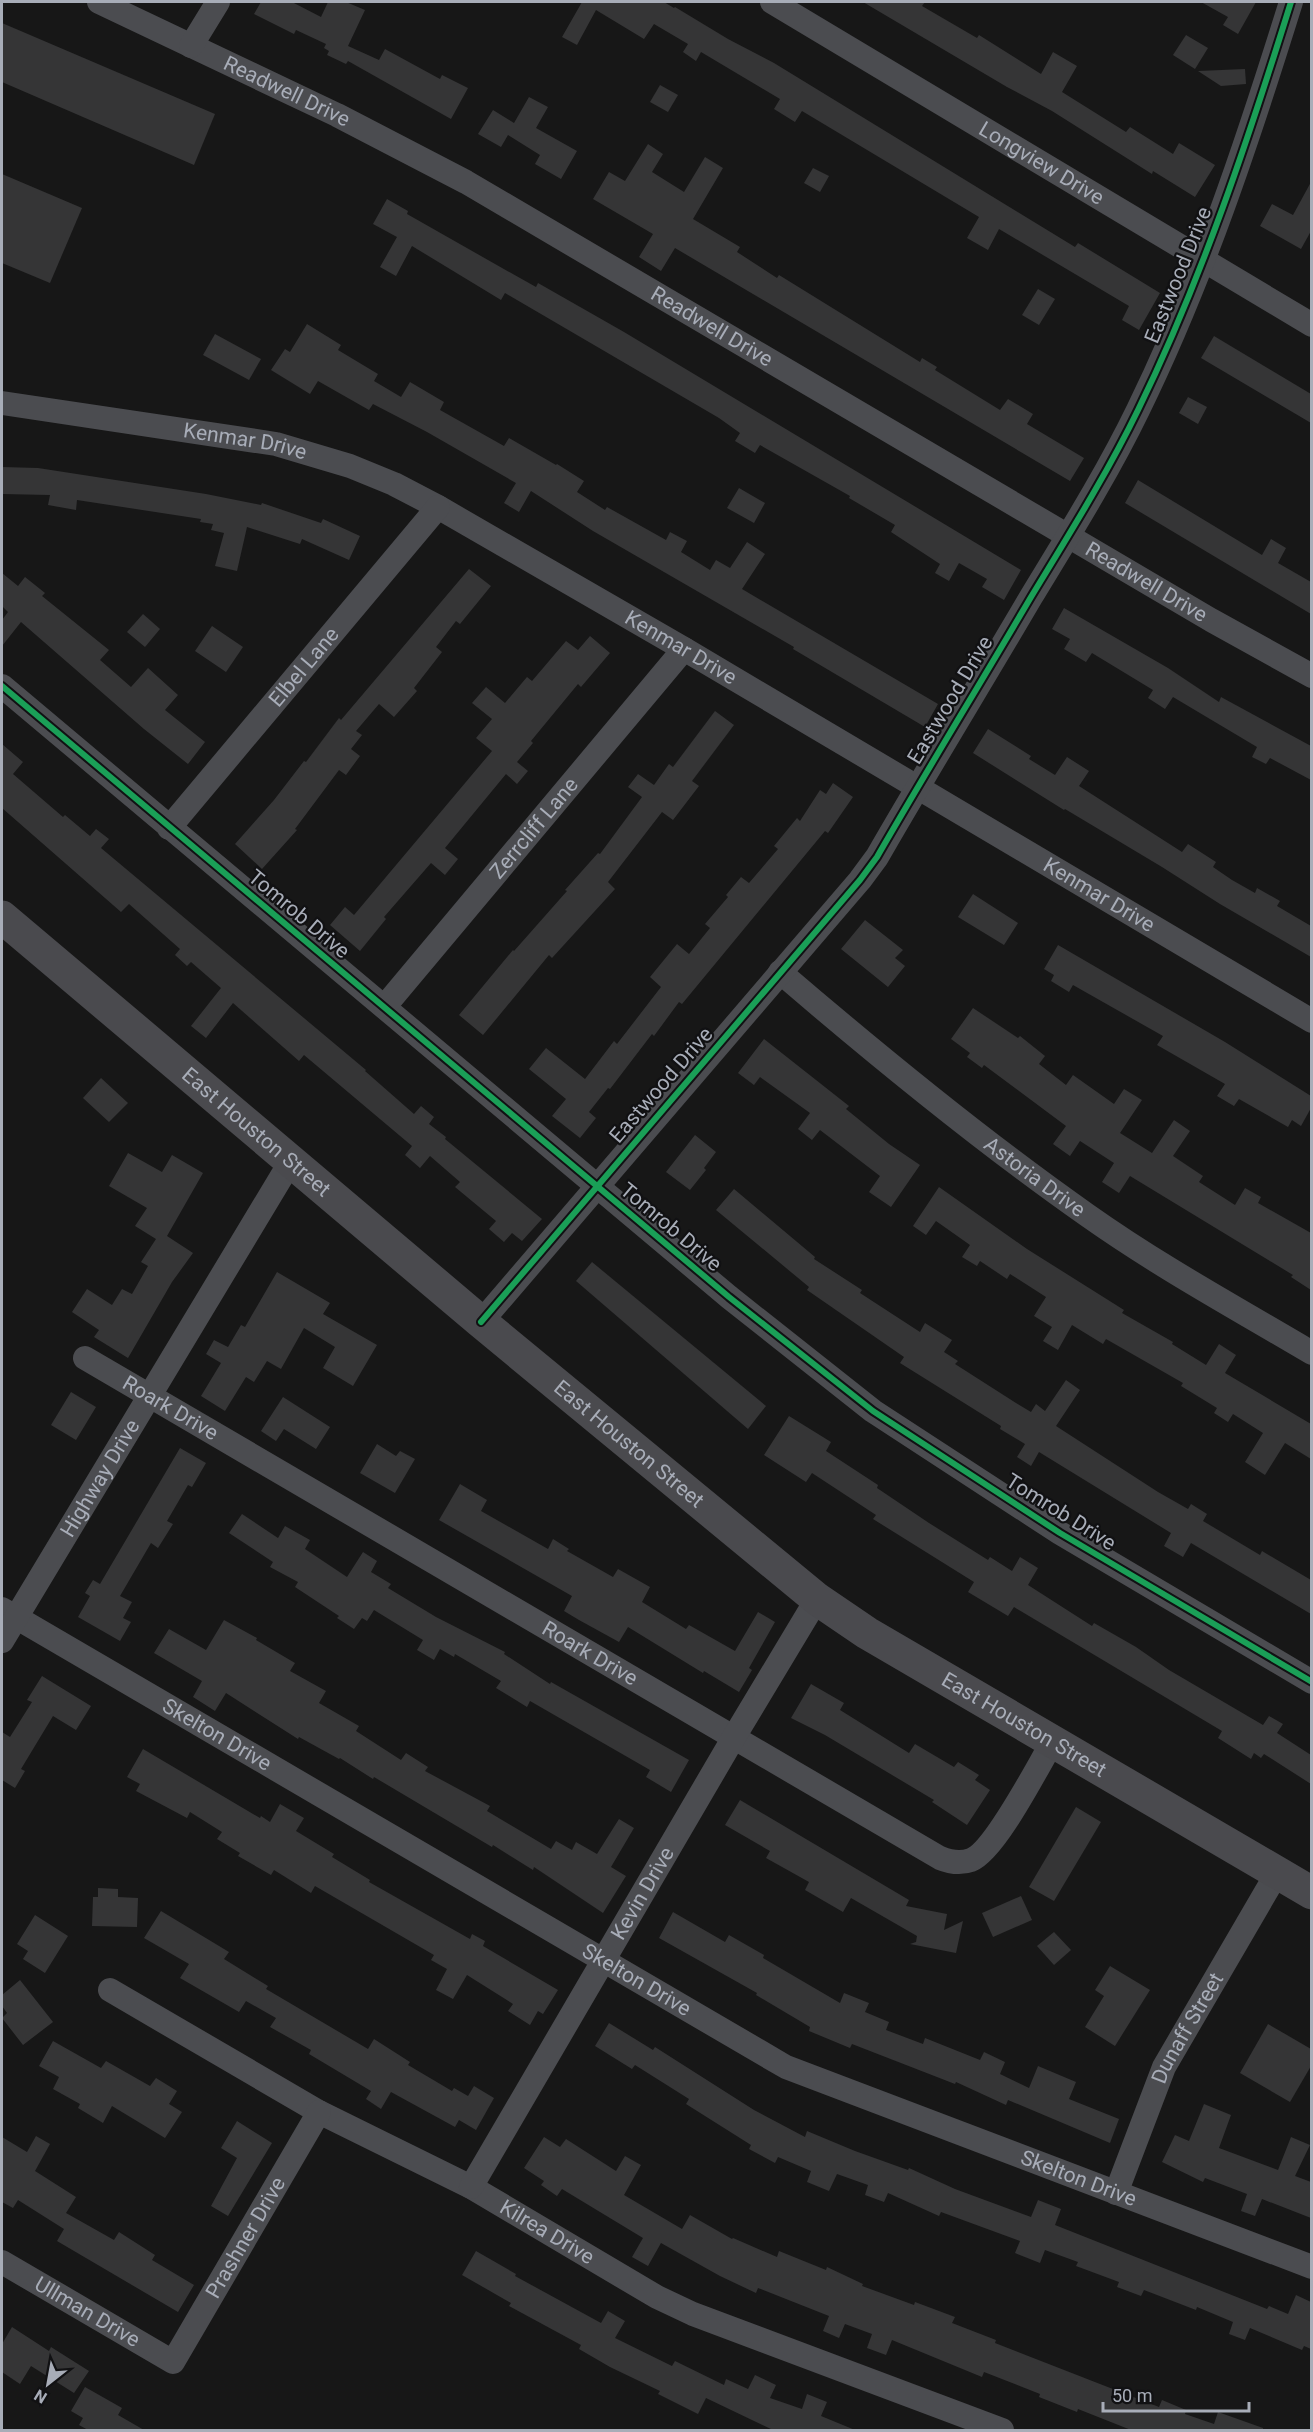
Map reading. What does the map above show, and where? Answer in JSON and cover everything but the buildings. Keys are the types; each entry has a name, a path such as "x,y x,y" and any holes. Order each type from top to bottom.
{"main road":[{"name":"East Houston Street","path":"2,917 481,1322 817,1599 867,1633 1311,1893"}],"street":[{"name":"Readwell Drive","path":"99,2 337,115 466,182 1068,537 1311,676"},
{"path":"191,46 218,2"},
{"name":"Longview Drive","path":"772,2 1311,325"},
{"name":"Eastwood Drive","path":"481,1322 860,880 877,857 1068,537 1138,410 1203,261 1252,124 1291,2"},
{"name":"Kenmar Drive","path":"2,403 276,444 350,466 438,507 684,649 1311,1021"},
{"name":"Elbel Lane","path":"169,828 438,507"},
{"name":"Zerrcliff Lane","path":"384,1006 684,649"},
{"name":"Tomrob Drive","path":"2,686 729,1297 873,1411 1060,1533 1311,1682"},
{"name":"Astoria Drive","path":"780,972 885,1061 1011,1161 1087,1216 1163,1267 1311,1353"},
{"name":"Highway Drive","path":"2,1641 9,1613 148,1396 291,1161"},
{"name":"Roark Drive","path":"85,1358 940,1858 962,1863 982,1854 997,1835 1053,1741"},
{"name":"Kevin Drive","path":"471,2187 817,1599"},
{"name":"Skelton Drive","path":"9,1613 786,2067 1311,2267"},
{"name":"Dunaff Street","path":"1116,2193 1164,2067 1276,1873"},
{"name":"Kilrea Drive","path":"110,1990 319,2112 471,2187 657,2297 693,2314 1002,2430"},
{"name":"Prashner Drive","path":"172,2362 319,2112"},
{"name":"Ullman Drive","path":"2,2262 172,2362"}],"cycle path":[{"path":"481,1322 860,880 877,857 1087,505 1138,410 1203,260 1258,106 1291,2"},
{"path":"2,686 729,1297 873,1411 1060,1533 1312,1682"}]}
